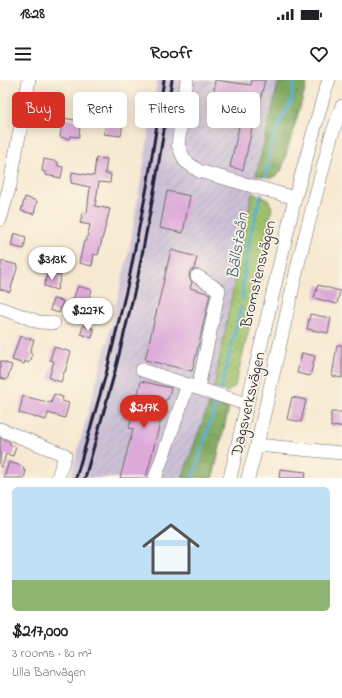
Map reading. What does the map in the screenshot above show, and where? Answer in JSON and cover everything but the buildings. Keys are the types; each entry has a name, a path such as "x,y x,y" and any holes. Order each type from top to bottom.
{"street":[{"path":"0,220 10,185 29,80"},
{"path":"187,80 178,145 185,161 199,171 295,198"},
{"name":"Bromstensvägen","path":"230,478 295,198 325,91 330,80"},
{"name":"Dagsverksvägen","path":"248,478 257,445 299,260 331,137 342,106"},
{"path":"155,478 198,388 219,290 197,276"},
{"path":"0,308 39,322 54,323"},
{"path":"142,370 246,404"},
{"path":"0,429 65,454 58,478"},
{"path":"257,445 342,453"}],"shaded area":[{"path":"157,80 181,80 179,92 155,92"},
{"path":"181,80 279,80 256,175 214,388 182,478 95,478 127,369 148,282 175,128 199,128 199,92 179,92"},
{"path":"150,128 175,128 148,282 127,369 95,478 70,478 105,350 129,251"}],"green space":[{"path":"279,80 308,80 281,172 272,178 256,175"},
{"path":"252,193 268,199 272,208 265,240 262,276 235,386 227,392 214,388"},
{"path":"210,401 229,407 213,478 182,478"}],"waterway":[{"name":"Bällstaån","path":"266,176 271,146 279,124 291,102 295,80"},
{"name":"Bällstaån","path":"243,300 243,283 249,242 261,195"},
{"name":"Bällstaån","path":"221,389 241,308"},
{"name":"Bällstaån","path":"193,478 217,402"}],"railway":[{"path":"76,478 106,374 129,279 147,187 164,80"},
{"path":"85,478 114,375 137,281 155,186 172,80"}]}
